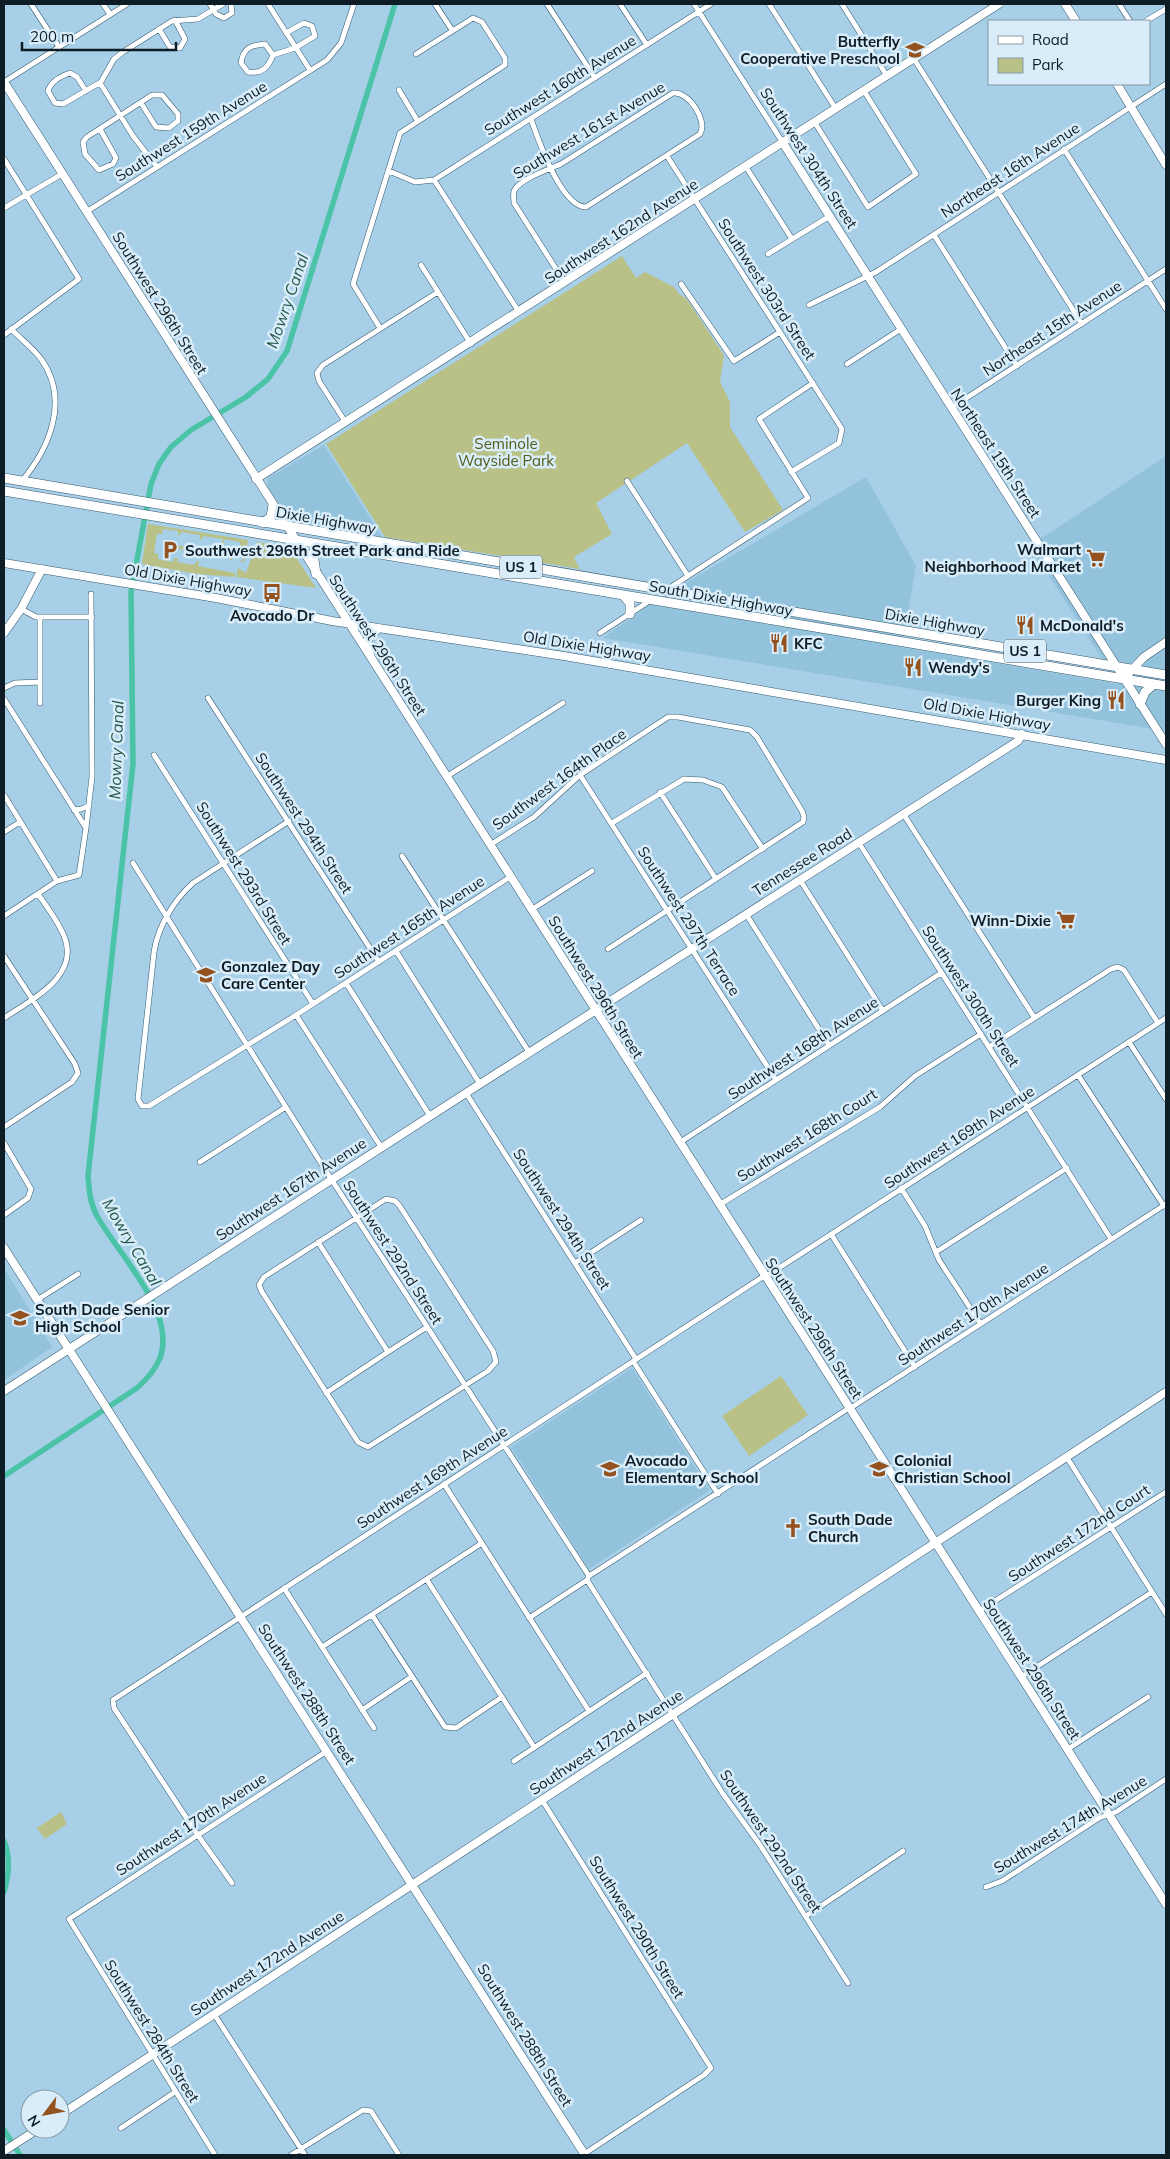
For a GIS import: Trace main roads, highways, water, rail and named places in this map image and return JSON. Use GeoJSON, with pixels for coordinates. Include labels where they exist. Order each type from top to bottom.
{"type":"FeatureCollection","features":[{"type":"Feature","properties":{"kind":"highway","name":"Dixie Highway"},"geometry":{"type":"LineString","coordinates":[[4,478],[139,503],[644,587]]}},
{"type":"Feature","properties":{"kind":"highway"},"geometry":{"type":"LineString","coordinates":[[4,485],[15,486],[21,482]]}},
{"type":"Feature","properties":{"kind":"highway"},"geometry":{"type":"LineString","coordinates":[[18,494],[30,490],[78,498],[94,495]]}},
{"type":"Feature","properties":{"kind":"highway","name":"Dixie Highway"},"geometry":{"type":"LineString","coordinates":[[4,491],[592,590]]}},
{"type":"Feature","properties":{"kind":"highway"},"geometry":{"type":"LineString","coordinates":[[263,523],[272,517],[273,505]]}},
{"type":"Feature","properties":{"kind":"highway"},"geometry":{"type":"LineString","coordinates":[[188,522],[202,520],[276,532],[288,527]]}},
{"type":"Feature","properties":{"kind":"highway"},"geometry":{"type":"LineString","coordinates":[[296,541],[311,537],[382,548],[399,546]]}},
{"type":"Feature","properties":{"kind":"highway"},"geometry":{"type":"LineString","coordinates":[[316,574],[312,553],[321,544]]}},
{"type":"Feature","properties":{"kind":"highway"},"geometry":{"type":"LineString","coordinates":[[397,558],[415,554],[465,563],[471,561],[472,558]]}},
{"type":"Feature","properties":{"kind":"highway"},"geometry":{"type":"LineString","coordinates":[[476,571],[482,566],[536,574],[554,572]]}},
{"type":"Feature","properties":{"kind":"highway","name":"South Dixie Highway"},"geometry":{"type":"LineString","coordinates":[[644,587],[699,597]]}},
{"type":"Feature","properties":{"kind":"highway","name":"South Dixie Highway"},"geometry":{"type":"LineString","coordinates":[[592,590],[818,628]]}},
{"type":"Feature","properties":{"kind":"highway"},"geometry":{"type":"LineString","coordinates":[[630,614],[630,603],[620,594],[626,590],[657,595],[666,591]]}},
{"type":"Feature","properties":{"kind":"highway","name":"Dixie Highway"},"geometry":{"type":"LineString","coordinates":[[699,597],[977,643],[1113,663],[1132,669],[1166,674]]}},
{"type":"Feature","properties":{"kind":"highway"},"geometry":{"type":"LineString","coordinates":[[652,600],[661,598],[690,600],[699,597]]}},
{"type":"Feature","properties":{"kind":"highway"},"geometry":{"type":"LineString","coordinates":[[818,628],[837,626],[886,634],[891,629]]}},
{"type":"Feature","properties":{"kind":"highway","name":"Dixie Highway"},"geometry":{"type":"LineString","coordinates":[[818,628],[1166,686]]}},
{"type":"Feature","properties":{"kind":"highway"},"geometry":{"type":"LineString","coordinates":[[906,643],[912,638],[962,645],[977,643]]}},
{"type":"Feature","properties":{"kind":"highway"},"geometry":{"type":"LineString","coordinates":[[1045,666],[1056,662],[1102,669],[1113,663]]}},
{"type":"Feature","properties":{"kind":"highway"},"geometry":{"type":"LineString","coordinates":[[1140,704],[1145,692],[1154,684]]}},
{"type":"Feature","properties":{"kind":"waterway","name":"Mowry Canal"},"geometry":{"type":"LineString","coordinates":[[4,1476],[137,1388],[156,1367],[160,1358],[163,1340],[160,1322],[153,1303],[143,1284],[97,1216],[91,1201],[88,1176],[133,764],[131,592],[151,484],[159,464],[171,447],[191,430],[246,397],[268,379],[287,351],[395,4]]}},
{"type":"Feature","properties":{"kind":"waterway","name":"Mowry Canal"},"geometry":{"type":"LineString","coordinates":[[4,1841],[8,1854],[7,1879],[4,1892]]}},
{"type":"Feature","properties":{"kind":"waterway","name":"Mowry Canal"},"geometry":{"type":"LineString","coordinates":[[4,2130],[20,2155]]}},
{"type":"Feature","properties":{"kind":"place","name":"Butterfly Cooperative Preschool"},"geometry":{"type":"Point","coordinates":[915,50]}},
{"type":"Feature","properties":{"kind":"place","name":"Southwest 296th Street Park and Ride"},"geometry":{"type":"Point","coordinates":[170,550]}},
{"type":"Feature","properties":{"kind":"place","name":"Walmart Neighborhood Market"},"geometry":{"type":"Point","coordinates":[1096,558]}},
{"type":"Feature","properties":{"kind":"place","name":"Avocado Dr"},"geometry":{"type":"Point","coordinates":[272,593]}},
{"type":"Feature","properties":{"kind":"place","name":"McDonald's"},"geometry":{"type":"Point","coordinates":[1025,625]}},
{"type":"Feature","properties":{"kind":"place","name":"KFC"},"geometry":{"type":"Point","coordinates":[779,643]}},
{"type":"Feature","properties":{"kind":"place","name":"Wendy's"},"geometry":{"type":"Point","coordinates":[913,667]}},
{"type":"Feature","properties":{"kind":"place","name":"Burger King"},"geometry":{"type":"Point","coordinates":[1116,700]}},
{"type":"Feature","properties":{"kind":"place","name":"Winn-Dixie"},"geometry":{"type":"Point","coordinates":[1066,920]}},
{"type":"Feature","properties":{"kind":"place","name":"Gonzalez Day Care Center"},"geometry":{"type":"Point","coordinates":[206,975]}},
{"type":"Feature","properties":{"kind":"place","name":"South Dade Senior High School"},"geometry":{"type":"Point","coordinates":[20,1318]}},
{"type":"Feature","properties":{"kind":"place","name":"Avocado Elementary School"},"geometry":{"type":"Point","coordinates":[610,1469]}},
{"type":"Feature","properties":{"kind":"place","name":"Colonial Christian School"},"geometry":{"type":"Point","coordinates":[879,1469]}},
{"type":"Feature","properties":{"kind":"place","name":"South Dade Church"},"geometry":{"type":"Point","coordinates":[793,1528]}},
{"type":"Feature","properties":{"kind":"park label","name":"Seminole Wayside Park"},"geometry":{"type":"Point","coordinates":[506,452]}}]}
